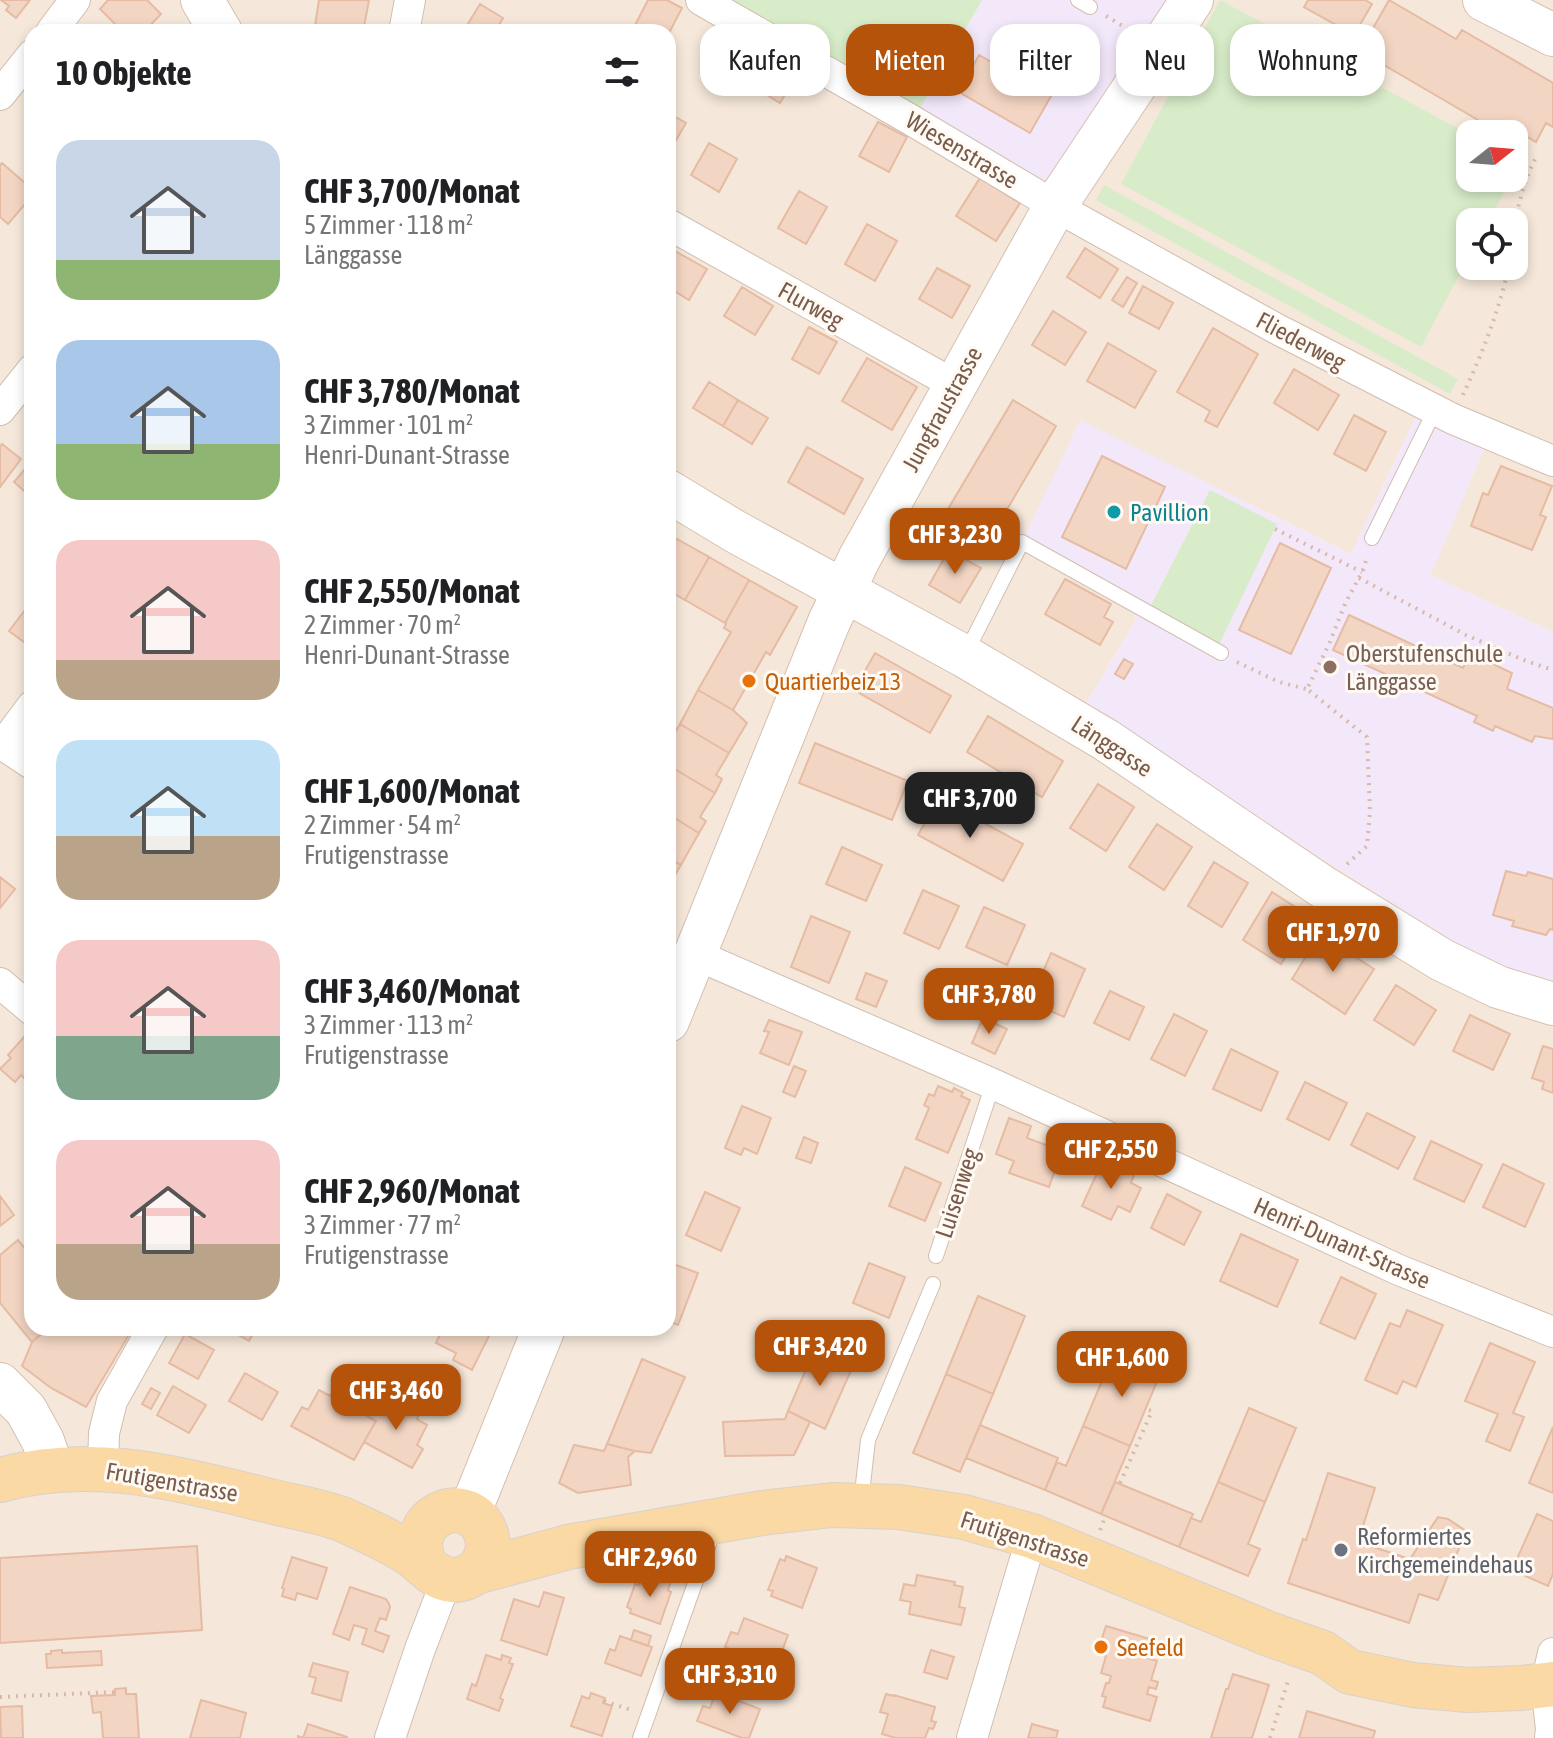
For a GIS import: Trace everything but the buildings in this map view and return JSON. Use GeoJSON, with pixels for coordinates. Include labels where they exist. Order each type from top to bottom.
{"type":"FeatureCollection","features":[{"type":"Feature","properties":{"kind":"main road","name":"Frutigenstrasse"},"geometry":{"type":"LineString","coordinates":[[22,1475],[103,1468],[199,1484],[343,1519],[462,1520],[568,1547]]}},
{"type":"Feature","properties":{"kind":"main road","name":"Frutigenstrasse"},"geometry":{"type":"LineString","coordinates":[[343,1519],[449,1571],[568,1547],[799,1508],[899,1507],[953,1515],[1032,1536],[1311,1649],[1415,1663],[1551,1668]]}},
{"type":"Feature","properties":{"kind":"main road"},"geometry":{"type":"LineString","coordinates":[[462,1520],[488,1547],[487,1556],[449,1571],[419,1547],[420,1539],[427,1524],[462,1520]]}},
{"type":"Feature","properties":{"kind":"street"},"geometry":{"type":"LineString","coordinates":[[57,24],[75,0]]}},
{"type":"Feature","properties":{"kind":"street"},"geometry":{"type":"LineString","coordinates":[[202,0],[216,24]]}},
{"type":"Feature","properties":{"kind":"street"},"geometry":{"type":"LineString","coordinates":[[406,24],[410,0]]}},
{"type":"Feature","properties":{"kind":"street","name":"Wiesenstrasse"},"geometry":{"type":"LineString","coordinates":[[701,0],[1055,206]]}},
{"type":"Feature","properties":{"kind":"street","name":"Jungfraustrasse"},"geometry":{"type":"LineString","coordinates":[[1176,24],[1192,0]]}},
{"type":"Feature","properties":{"kind":"street"},"geometry":{"type":"LineString","coordinates":[[1484,0],[1553,35]]}},
{"type":"Feature","properties":{"kind":"street"},"geometry":{"type":"LineString","coordinates":[[4,84],[24,63]]}},
{"type":"Feature","properties":{"kind":"street","name":"Jungfraustrasse"},"geometry":{"type":"LineString","coordinates":[[676,1000],[829,622],[859,559],[1055,206],[1128,96]]}},
{"type":"Feature","properties":{"kind":"street","name":"Fliederweg"},"geometry":{"type":"LineString","coordinates":[[1055,206],[1275,328],[1444,414],[1553,461]]}},
{"type":"Feature","properties":{"kind":"street","name":"Flurweg"},"geometry":{"type":"LineString","coordinates":[[676,228],[955,385]]}},
{"type":"Feature","properties":{"kind":"street"},"geometry":{"type":"LineString","coordinates":[[0,410],[24,380]]}},
{"type":"Feature","properties":{"kind":"street","name":"Länggasse"},"geometry":{"type":"LineString","coordinates":[[676,496],[736,532],[964,656],[1106,740],[1323,887],[1442,960],[1498,987],[1553,1004]]}},
{"type":"Feature","properties":{"kind":"street"},"geometry":{"type":"LineString","coordinates":[[24,716],[2,744],[24,759]]}},
{"type":"Feature","properties":{"kind":"street","name":"Henri-Dunant-Strasse"},"geometry":{"type":"LineString","coordinates":[[694,954],[993,1084],[1399,1270],[1553,1332]]}},
{"type":"Feature","properties":{"kind":"street"},"geometry":{"type":"LineString","coordinates":[[0,983],[24,1003]]}},
{"type":"Feature","properties":{"kind":"street"},"geometry":{"type":"LineString","coordinates":[[103,1468],[104,1433],[112,1401],[149,1336]]}},
{"type":"Feature","properties":{"kind":"street"},"geometry":{"type":"LineString","coordinates":[[462,1520],[541,1336]]}},
{"type":"Feature","properties":{"kind":"street"},"geometry":{"type":"LineString","coordinates":[[3,1388],[22,1475]]}},
{"type":"Feature","properties":{"kind":"street"},"geometry":{"type":"LineString","coordinates":[[972,1738],[1032,1536]]}},
{"type":"Feature","properties":{"kind":"street"},"geometry":{"type":"LineString","coordinates":[[390,1738],[449,1571]]}},
{"type":"Feature","properties":{"kind":"street"},"geometry":{"type":"LineString","coordinates":[[1550,1738],[1551,1668]]}},
{"type":"Feature","properties":{"kind":"lane"},"geometry":{"type":"LineString","coordinates":[[1372,538],[1444,414]]}},
{"type":"Feature","properties":{"kind":"lane"},"geometry":{"type":"LineString","coordinates":[[964,656],[1022,542],[1221,653]]}},
{"type":"Feature","properties":{"kind":"lane","name":"Luisenweg"},"geometry":{"type":"LineString","coordinates":[[936,1256],[993,1084]]}},
{"type":"Feature","properties":{"kind":"lane"},"geometry":{"type":"LineString","coordinates":[[861,1505],[868,1440],[933,1284]]}},
{"type":"Feature","properties":{"kind":"lane"},"geometry":{"type":"LineString","coordinates":[[640,1738],[717,1521]]}},
{"type":"Feature","properties":{"kind":"path"},"geometry":{"type":"LineString","coordinates":[[1084,3],[1120,24]]}},
{"type":"Feature","properties":{"kind":"path"},"geometry":{"type":"LineString","coordinates":[[1517,208],[1526,176],[1536,157]]}},
{"type":"Feature","properties":{"kind":"path"},"geometry":{"type":"LineString","coordinates":[[1444,414],[1476,366],[1506,280]]}},
{"type":"Feature","properties":{"kind":"path"},"geometry":{"type":"LineString","coordinates":[[1275,529],[1466,635],[1553,670]]}},
{"type":"Feature","properties":{"kind":"path"},"geometry":{"type":"LineString","coordinates":[[1307,689],[1360,575],[1372,538]]}},
{"type":"Feature","properties":{"kind":"path"},"geometry":{"type":"LineString","coordinates":[[1221,653],[1279,682],[1307,689],[1367,737],[1370,811],[1367,846],[1323,887]]}},
{"type":"Feature","properties":{"kind":"path"},"geometry":{"type":"LineString","coordinates":[[1120,1483],[1125,1465],[1152,1411],[1145,1409]]}},
{"type":"Feature","properties":{"kind":"path"},"geometry":{"type":"LineString","coordinates":[[1270,1738],[1311,1649]]}},
{"type":"Feature","properties":{"kind":"path"},"geometry":{"type":"LineString","coordinates":[[0,1697],[115,1692]]}},
{"type":"Feature","properties":{"kind":"path"},"geometry":{"type":"LineString","coordinates":[[604,1701],[648,1716]]}},
{"type":"Feature","properties":{"kind":"shaded area"},"geometry":{"type":"Polygon","coordinates":[[[0,0],[1553,0],[1553,632],[1430,575],[1487,441],[1418,412],[1351,554],[1081,421],[1129,603],[1136,619],[1087,703],[1246,811],[1498,964],[1553,982],[1553,1738],[0,1738],[0,0]]]}},
{"type":"Feature","properties":{"kind":"shaded area"},"geometry":{"type":"Polygon","coordinates":[[[700,0],[1192,0],[1176,24],[1116,24],[1116,96],[1128,96],[1055,206],[865,96],[974,96],[974,24],[846,24],[846,85],[830,75],[830,24],[741,24],[700,0]]]}},
{"type":"Feature","properties":{"kind":"shaded area","name":"Oberstufenschule Länggasse"},"geometry":{"type":"Polygon","coordinates":[[[1418,412],[1487,441],[1431,575],[1553,632],[1553,982],[1498,964],[1454,942],[1246,811],[1087,703],[1136,619],[1129,603],[1022,542],[1080,420],[1351,554],[1418,412]]]}},
{"type":"Feature","properties":{"kind":"green space"},"geometry":{"type":"Polygon","coordinates":[[[727,0],[982,0],[968,24],[846,24],[846,68],[830,59],[830,24],[769,24],[727,0]]]}},
{"type":"Feature","properties":{"kind":"green space"},"geometry":{"type":"Polygon","coordinates":[[[1220,0],[1264,24],[1230,24],[1230,96],[1385,96],[1385,89],[1456,127],[1456,192],[1504,192],[1496,208],[1456,208],[1457,280],[1421,347],[1121,184],[1168,96],[1214,96],[1214,24],[1207,24],[1220,0]]]}},
{"type":"Feature","properties":{"kind":"green space"},"geometry":{"type":"Polygon","coordinates":[[[895,96],[927,96],[919,110],[895,96]]]}},
{"type":"Feature","properties":{"kind":"green space"},"geometry":{"type":"Polygon","coordinates":[[[1104,185],[1458,379],[1450,394],[1096,200],[1104,185]]]}},
{"type":"Feature","properties":{"kind":"green space"},"geometry":{"type":"Polygon","coordinates":[[[1210,490],[1277,524],[1214,655],[1145,617],[1210,490]]]}},
{"type":"Feature","properties":{"kind":"place","name":"Pavillion"},"geometry":{"type":"Point","coordinates":[1114,512]}},
{"type":"Feature","properties":{"kind":"place","name":"Oberstufenschule Länggasse"},"geometry":{"type":"Point","coordinates":[1330,667]}},
{"type":"Feature","properties":{"kind":"place","name":"Quartierbeiz 13"},"geometry":{"type":"Point","coordinates":[749,681]}},
{"type":"Feature","properties":{"kind":"place","name":"Reformiertes Kirchgemeindehaus"},"geometry":{"type":"Point","coordinates":[1341,1550]}},
{"type":"Feature","properties":{"kind":"place","name":"Seefeld"},"geometry":{"type":"Point","coordinates":[1101,1647]}}]}
